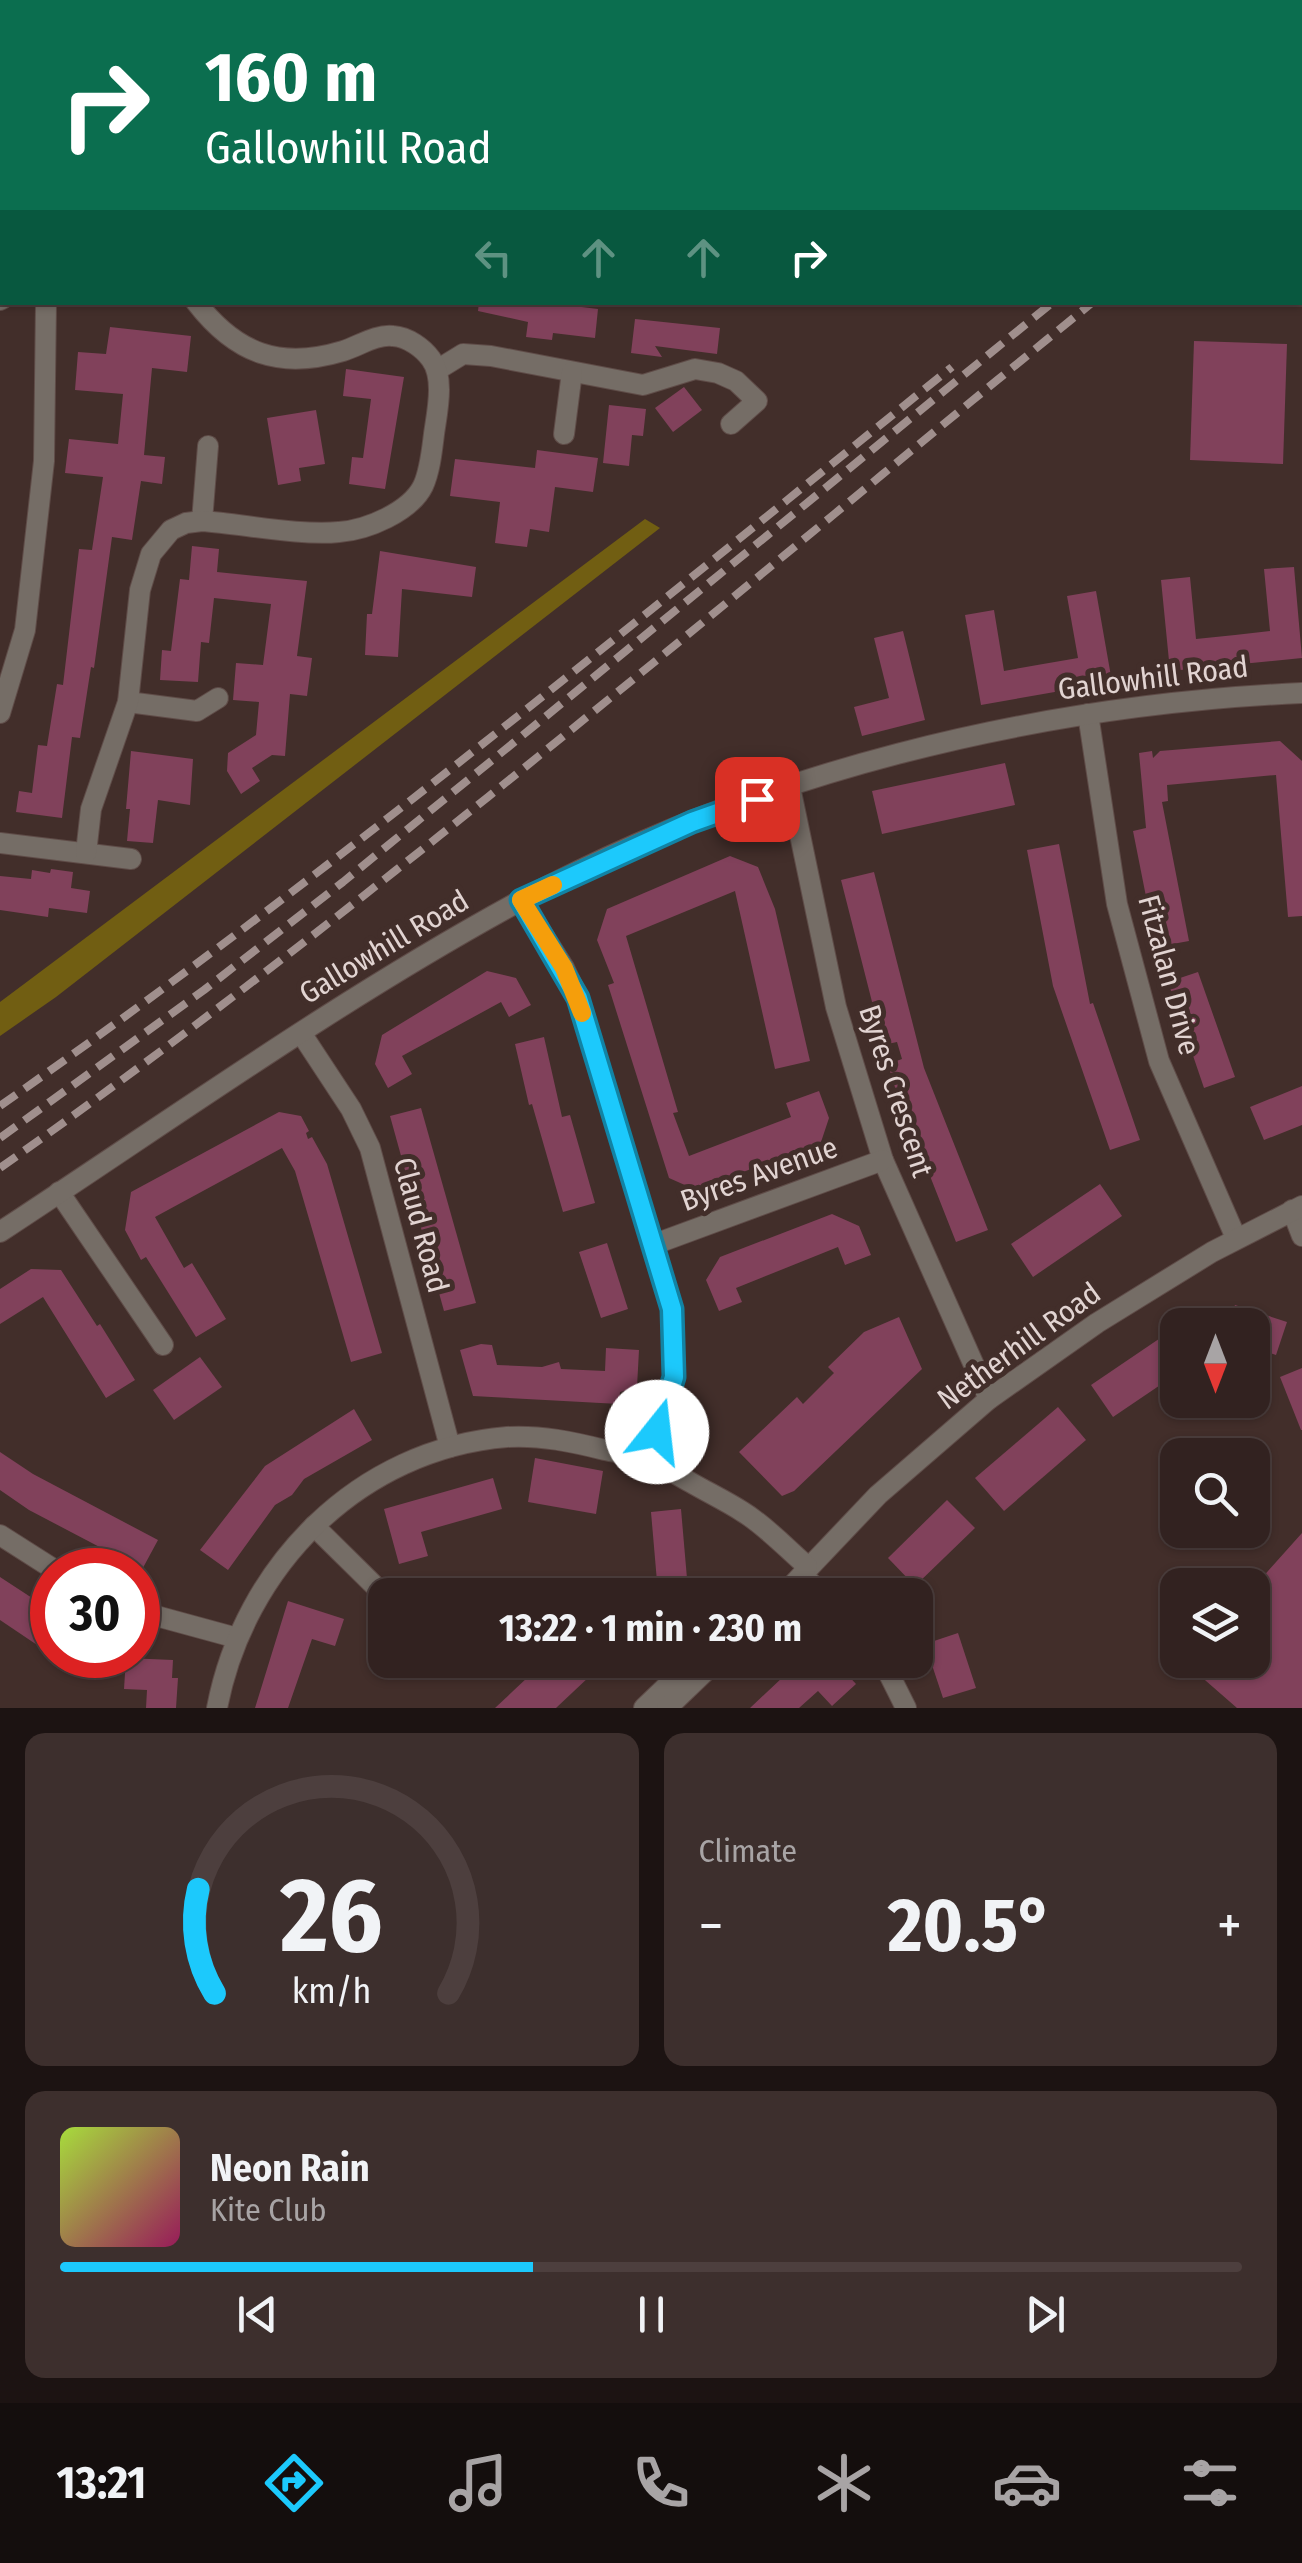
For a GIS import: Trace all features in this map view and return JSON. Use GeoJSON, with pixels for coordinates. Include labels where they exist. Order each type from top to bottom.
{"type":"FeatureCollection","features":[{"type":"Feature","properties":{"kind":"street"},"geometry":{"type":"LineString","coordinates":[[0,713],[24,630],[44,461],[46,305]]}},
{"type":"Feature","properties":{"kind":"street"},"geometry":{"type":"LineString","coordinates":[[86,854],[90,810],[128,702],[140,590],[151,554],[172,530],[202,520],[338,532],[364,527],[409,504],[423,485],[432,451],[438,408],[437,370],[430,357],[410,340],[393,336],[310,360],[272,359],[232,337],[198,305]]}},
{"type":"Feature","properties":{"kind":"street"},"geometry":{"type":"LineString","coordinates":[[437,370],[463,354],[643,385],[694,369],[718,373],[736,381],[757,401],[731,424]]}},
{"type":"Feature","properties":{"kind":"street"},"geometry":{"type":"LineString","coordinates":[[564,434],[572,372]]}},
{"type":"Feature","properties":{"kind":"street"},"geometry":{"type":"LineString","coordinates":[[202,520],[208,446]]}},
{"type":"Feature","properties":{"kind":"street","name":"Gallowhill Road"},"geometry":{"type":"LineString","coordinates":[[0,1232],[419,958],[521,900],[692,822],[790,787],[913,751],[1088,714],[1302,693]]}},
{"type":"Feature","properties":{"kind":"street"},"geometry":{"type":"LineString","coordinates":[[128,702],[198,711],[218,698]]}},
{"type":"Feature","properties":{"kind":"street","name":"Fitzalan Drive"},"geometry":{"type":"LineString","coordinates":[[1088,714],[1117,904],[1158,1060],[1236,1238]]}},
{"type":"Feature","properties":{"kind":"street","name":"Byres Crescent"},"geometry":{"type":"LineString","coordinates":[[790,787],[836,1007],[883,1160],[989,1399]]}},
{"type":"Feature","properties":{"kind":"street"},"geometry":{"type":"LineString","coordinates":[[0,842],[131,860]]}},
{"type":"Feature","properties":{"kind":"street"},"geometry":{"type":"LineString","coordinates":[[521,900],[578,998],[672,1309],[674,1377],[649,1460]]}},
{"type":"Feature","properties":{"kind":"street","name":"Claud Road"},"geometry":{"type":"LineString","coordinates":[[300,1033],[351,1109],[370,1148],[450,1447]]}},
{"type":"Feature","properties":{"kind":"street","name":"Byres Avenue"},"geometry":{"type":"LineString","coordinates":[[655,1244],[883,1160]]}},
{"type":"Feature","properties":{"kind":"street"},"geometry":{"type":"LineString","coordinates":[[59,1192],[163,1345]]}},
{"type":"Feature","properties":{"kind":"street"},"geometry":{"type":"LineString","coordinates":[[1297,1208],[1302,1236]]}},
{"type":"Feature","properties":{"kind":"street","name":"Netherhill Road"},"geometry":{"type":"LineString","coordinates":[[798,1578],[878,1495],[989,1399],[1097,1323],[1236,1238],[1297,1208]]}},
{"type":"Feature","properties":{"kind":"street"},"geometry":{"type":"LineString","coordinates":[[217,1708],[222,1679],[237,1638],[268,1577],[341,1500],[413,1461],[450,1447],[508,1437],[556,1438],[649,1460],[746,1513],[811,1578]]}},
{"type":"Feature","properties":{"kind":"street"},"geometry":{"type":"LineString","coordinates":[[314,1526],[368,1580]]}},
{"type":"Feature","properties":{"kind":"street"},"geometry":{"type":"LineString","coordinates":[[0,1536],[30,1555]]}},
{"type":"Feature","properties":{"kind":"street","name":"Netherhill Road"},"geometry":{"type":"LineString","coordinates":[[793,1578],[805,1570]]}},
{"type":"Feature","properties":{"kind":"street"},"geometry":{"type":"LineString","coordinates":[[160,1617],[237,1638]]}},
{"type":"Feature","properties":{"kind":"street"},"geometry":{"type":"LineString","coordinates":[[644,1708],[675,1678]]}},
{"type":"Feature","properties":{"kind":"street"},"geometry":{"type":"LineString","coordinates":[[666,1708],[697,1678]]}},
{"type":"Feature","properties":{"kind":"street"},"geometry":{"type":"LineString","coordinates":[[891,1678],[906,1708]]}},
{"type":"Feature","properties":{"kind":"shaded area"},"geometry":{"type":"Polygon","coordinates":[[[645,519],[660,528],[56,997],[0,1036],[0,1002],[645,519]]]}},
{"type":"Feature","properties":{"kind":"building"},"geometry":{"type":"Polygon","coordinates":[[[479,305],[598,309],[595,338],[553,333],[552,340],[526,337],[528,322],[478,311],[479,305]]]}},
{"type":"Feature","properties":{"kind":"building"},"geometry":{"type":"Polygon","coordinates":[[[635,319],[720,328],[717,354],[655,346],[662,357],[631,353],[635,319]]]}},
{"type":"Feature","properties":{"kind":"building"},"geometry":{"type":"Polygon","coordinates":[[[110,327],[191,336],[187,372],[152,368],[144,455],[165,457],[162,484],[141,481],[132,540],[112,537],[94,668],[91,667],[80,738],[72,737],[62,818],[16,812],[19,791],[32,793],[38,745],[47,746],[57,684],[63,685],[79,549],[92,550],[103,477],[65,473],[69,439],[118,444],[123,394],[75,390],[78,352],[106,354],[110,327]]]}},
{"type":"Feature","properties":{"kind":"building"},"geometry":{"type":"Polygon","coordinates":[[[1194,341],[1287,344],[1283,464],[1190,460],[1194,341]]]}},
{"type":"Feature","properties":{"kind":"building"},"geometry":{"type":"Polygon","coordinates":[[[346,369],[404,377],[385,489],[349,484],[352,457],[363,458],[371,399],[343,396],[346,369]]]}},
{"type":"Feature","properties":{"kind":"building"},"geometry":{"type":"Polygon","coordinates":[[[684,387],[702,410],[673,432],[655,408],[684,387]]]}},
{"type":"Feature","properties":{"kind":"building"},"geometry":{"type":"Polygon","coordinates":[[[609,405],[646,409],[643,436],[632,435],[629,466],[603,463],[609,405]]]}},
{"type":"Feature","properties":{"kind":"building"},"geometry":{"type":"Polygon","coordinates":[[[316,410],[325,464],[299,468],[301,481],[278,485],[267,418],[316,410]]]}},
{"type":"Feature","properties":{"kind":"building"},"geometry":{"type":"Polygon","coordinates":[[[537,450],[598,458],[593,492],[555,487],[549,532],[530,529],[527,547],[495,543],[500,502],[450,496],[455,459],[535,468],[537,450]]]}},
{"type":"Feature","properties":{"kind":"building"},"geometry":{"type":"Polygon","coordinates":[[[192,546],[219,549],[217,572],[307,581],[297,656],[312,658],[307,696],[290,694],[285,756],[272,755],[252,768],[260,781],[241,794],[227,771],[228,753],[256,735],[259,702],[233,700],[236,663],[263,665],[271,604],[214,598],[209,643],[201,642],[198,682],[160,680],[162,650],[171,651],[180,579],[189,580],[192,546]]]}},
{"type":"Feature","properties":{"kind":"building"},"geometry":{"type":"Polygon","coordinates":[[[380,551],[476,567],[472,597],[402,589],[398,657],[365,655],[367,614],[372,614],[380,551]]]}},
{"type":"Feature","properties":{"kind":"building"},"geometry":{"type":"Polygon","coordinates":[[[1294,567],[1302,658],[1170,671],[1161,580],[1190,577],[1196,639],[1270,631],[1264,569],[1294,567]]]}},
{"type":"Feature","properties":{"kind":"building"},"geometry":{"type":"Polygon","coordinates":[[[1096,591],[1112,682],[981,705],[965,615],[994,610],[1004,671],[1078,658],[1067,596],[1096,591]]]}},
{"type":"Feature","properties":{"kind":"building"},"geometry":{"type":"Polygon","coordinates":[[[903,631],[925,720],[862,736],[854,707],[889,698],[874,638],[903,631]]]}},
{"type":"Feature","properties":{"kind":"building"},"geometry":{"type":"Polygon","coordinates":[[[1280,741],[1302,761],[1302,916],[1288,917],[1276,775],[1167,785],[1168,801],[1162,802],[1189,941],[1156,947],[1133,831],[1146,828],[1139,753],[1152,751],[1153,758],[1160,751],[1280,741]]]}},
{"type":"Feature","properties":{"kind":"building"},"geometry":{"type":"Polygon","coordinates":[[[131,751],[193,759],[190,805],[158,800],[153,843],[127,841],[131,751]]]}},
{"type":"Feature","properties":{"kind":"building"},"geometry":{"type":"Polygon","coordinates":[[[1005,763],[1015,805],[882,834],[872,791],[1005,763]]]}},
{"type":"Feature","properties":{"kind":"building"},"geometry":{"type":"Polygon","coordinates":[[[1059,844],[1090,1004],[1093,1003],[1140,1140],[1110,1150],[1053,986],[1027,850],[1059,844]]]}},
{"type":"Feature","properties":{"kind":"building"},"geometry":{"type":"Polygon","coordinates":[[[730,856],[758,867],[775,909],[810,1061],[775,1069],[735,891],[626,936],[678,1112],[673,1113],[689,1156],[791,1117],[786,1103],[819,1091],[829,1118],[821,1142],[696,1190],[669,1178],[608,985],[614,983],[597,940],[607,909],[730,856]]]}},
{"type":"Feature","properties":{"kind":"building"},"geometry":{"type":"Polygon","coordinates":[[[51,869],[73,872],[71,888],[90,891],[87,913],[49,908],[48,917],[0,910],[0,876],[31,879],[32,870],[50,873],[51,869]]]}},
{"type":"Feature","properties":{"kind":"building"},"geometry":{"type":"Polygon","coordinates":[[[874,872],[924,1068],[988,1230],[956,1242],[893,1082],[888,1064],[902,1059],[897,1042],[883,1045],[841,880],[874,872]]]}},
{"type":"Feature","properties":{"kind":"building"},"geometry":{"type":"Polygon","coordinates":[[[487,971],[516,978],[531,1005],[509,1017],[501,1002],[402,1056],[412,1074],[388,1088],[375,1064],[382,1035],[487,971]]]}},
{"type":"Feature","properties":{"kind":"building"},"geometry":{"type":"Polygon","coordinates":[[[1198,972],[1235,1077],[1204,1088],[1168,982],[1198,972]]]}},
{"type":"Feature","properties":{"kind":"building"},"geometry":{"type":"Polygon","coordinates":[[[544,1037],[562,1117],[570,1115],[595,1203],[563,1212],[532,1104],[529,1105],[515,1044],[544,1037]]]}},
{"type":"Feature","properties":{"kind":"building"},"geometry":{"type":"Polygon","coordinates":[[[1302,1086],[1302,1125],[1264,1140],[1250,1107],[1302,1086]]]}},
{"type":"Feature","properties":{"kind":"building"},"geometry":{"type":"Polygon","coordinates":[[[421,1108],[476,1303],[444,1311],[390,1116],[421,1108]]]}},
{"type":"Feature","properties":{"kind":"building"},"geometry":{"type":"Polygon","coordinates":[[[279,1112],[301,1116],[309,1131],[308,1139],[312,1137],[327,1164],[382,1353],[351,1362],[295,1171],[282,1148],[155,1217],[184,1268],[192,1263],[226,1319],[196,1337],[146,1257],[141,1260],[125,1230],[131,1192],[279,1112]]]}},
{"type":"Feature","properties":{"kind":"building"},"geometry":{"type":"Polygon","coordinates":[[[1100,1184],[1122,1216],[1033,1277],[1011,1244],[1100,1184]]]}},
{"type":"Feature","properties":{"kind":"building"},"geometry":{"type":"Polygon","coordinates":[[[832,1214],[859,1226],[871,1255],[845,1265],[838,1247],[736,1288],[742,1302],[719,1311],[706,1280],[720,1257],[832,1214]]]}},
{"type":"Feature","properties":{"kind":"building"},"geometry":{"type":"Polygon","coordinates":[[[607,1243],[628,1309],[601,1318],[579,1252],[607,1243]]]}},
{"type":"Feature","properties":{"kind":"building"},"geometry":{"type":"Polygon","coordinates":[[[31,1269],[61,1270],[135,1380],[106,1398],[43,1297],[0,1324],[0,1289],[31,1269]]]}},
{"type":"Feature","properties":{"kind":"building"},"geometry":{"type":"Polygon","coordinates":[[[1270,1316],[1287,1322],[1276,1355],[1270,1353],[1270,1316]]]}},
{"type":"Feature","properties":{"kind":"building"},"geometry":{"type":"Polygon","coordinates":[[[899,1317],[922,1369],[794,1491],[782,1496],[739,1452],[797,1397],[803,1404],[834,1373],[828,1367],[864,1332],[899,1317]]]}},
{"type":"Feature","properties":{"kind":"building"},"geometry":{"type":"Polygon","coordinates":[[[1160,1338],[1160,1385],[1113,1417],[1091,1385],[1160,1338]]]}},
{"type":"Feature","properties":{"kind":"building"},"geometry":{"type":"Polygon","coordinates":[[[492,1345],[497,1365],[542,1367],[559,1362],[561,1369],[605,1371],[606,1348],[639,1350],[637,1387],[620,1392],[619,1404],[473,1396],[460,1350],[492,1345]]]}},
{"type":"Feature","properties":{"kind":"building"},"geometry":{"type":"Polygon","coordinates":[[[200,1357],[222,1387],[174,1420],[153,1390],[200,1357]]]}},
{"type":"Feature","properties":{"kind":"building"},"geometry":{"type":"Polygon","coordinates":[[[1302,1368],[1302,1430],[1301,1430],[1280,1377],[1302,1368]]]}},
{"type":"Feature","properties":{"kind":"building"},"geometry":{"type":"Polygon","coordinates":[[[1058,1407],[1086,1440],[1004,1511],[975,1478],[1058,1407]]]}},
{"type":"Feature","properties":{"kind":"building"},"geometry":{"type":"Polygon","coordinates":[[[354,1409],[372,1440],[304,1479],[292,1495],[275,1505],[228,1570],[200,1550],[265,1466],[354,1409]]]}},
{"type":"Feature","properties":{"kind":"building"},"geometry":{"type":"Polygon","coordinates":[[[0,1452],[33,1474],[158,1540],[154,1548],[101,1548],[0,1490],[0,1452]]]}},
{"type":"Feature","properties":{"kind":"building"},"geometry":{"type":"Polygon","coordinates":[[[535,1458],[603,1471],[596,1514],[528,1502],[535,1458]]]}},
{"type":"Feature","properties":{"kind":"building"},"geometry":{"type":"Polygon","coordinates":[[[493,1478],[502,1509],[421,1532],[428,1556],[399,1564],[384,1509],[493,1478]]]}},
{"type":"Feature","properties":{"kind":"building"},"geometry":{"type":"Polygon","coordinates":[[[947,1500],[975,1528],[923,1578],[907,1578],[888,1558],[947,1500]]]}},
{"type":"Feature","properties":{"kind":"building"},"geometry":{"type":"Polygon","coordinates":[[[681,1509],[687,1578],[657,1578],[651,1512],[681,1509]]]}},
{"type":"Feature","properties":{"kind":"building"},"geometry":{"type":"Polygon","coordinates":[[[1302,1533],[1302,1708],[1237,1708],[1203,1678],[1270,1678],[1270,1569],[1302,1533]]]}},
{"type":"Feature","properties":{"kind":"building"},"geometry":{"type":"Polygon","coordinates":[[[0,1577],[30,1597],[30,1640],[0,1620],[0,1577]]]}},
{"type":"Feature","properties":{"kind":"building"},"geometry":{"type":"Polygon","coordinates":[[[288,1601],[344,1619],[335,1646],[312,1639],[288,1708],[255,1708],[288,1601]]]}},
{"type":"Feature","properties":{"kind":"building"},"geometry":{"type":"Polygon","coordinates":[[[958,1633],[976,1688],[943,1698],[933,1668],[933,1641],[958,1633]]]}},
{"type":"Feature","properties":{"kind":"building"},"geometry":{"type":"Polygon","coordinates":[[[160,1659],[173,1660],[172,1678],[178,1678],[176,1708],[146,1708],[147,1690],[124,1689],[125,1678],[160,1678],[160,1659]]]}},
{"type":"Feature","properties":{"kind":"building"},"geometry":{"type":"Polygon","coordinates":[[[527,1678],[588,1678],[556,1708],[495,1708],[527,1678]]]}},
{"type":"Feature","properties":{"kind":"building"},"geometry":{"type":"Polygon","coordinates":[[[782,1678],[850,1678],[856,1684],[832,1706],[818,1691],[799,1708],[750,1708],[782,1678]]]}},
{"type":"Feature","properties":{"kind":"railway"},"geometry":{"type":"LineString","coordinates":[[0,1138],[204,990],[343,882],[1049,305]]}},
{"type":"Feature","properties":{"kind":"railway"},"geometry":{"type":"LineString","coordinates":[[0,1168],[141,1066],[418,853],[1089,305]]}},
{"type":"Feature","properties":{"kind":"railway"},"geometry":{"type":"LineString","coordinates":[[0,1106],[244,929],[363,837],[952,367]]}},
{"type":"Feature","properties":{"kind":"slow traffic"},"geometry":{"type":"LineString","coordinates":[[553,885],[521,900],[564,968],[582,1013]]}},
{"type":"Feature","properties":{"kind":"route"},"geometry":{"type":"LineString","coordinates":[[657,1432],[674,1377],[672,1309],[578,998],[521,900],[692,822],[757,799]]}}]}
